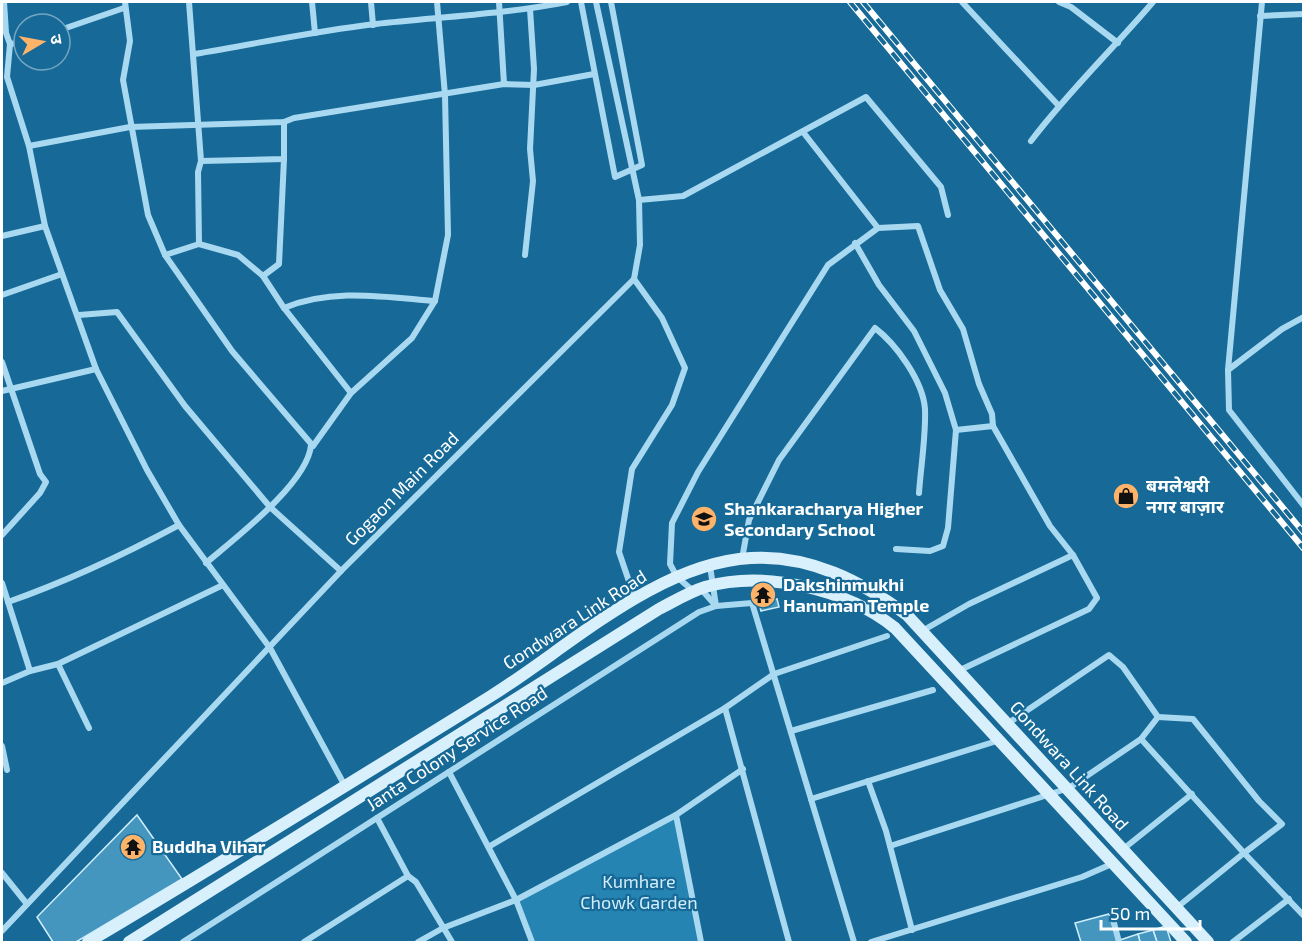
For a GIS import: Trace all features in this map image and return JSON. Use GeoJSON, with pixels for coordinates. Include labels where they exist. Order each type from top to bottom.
{"type":"FeatureCollection","features":[{"type":"Feature","properties":{"kind":"street"},"geometry":{"type":"LineString","coordinates":[[4,2],[6,33],[10,44],[4,77],[29,146],[45,226],[79,315],[96,369],[147,470],[179,525],[270,648],[345,786]]}},
{"type":"Feature","properties":{"kind":"street"},"geometry":{"type":"LineString","coordinates":[[189,2],[194,54],[196,123],[201,161],[198,172],[199,244]]}},
{"type":"Feature","properties":{"kind":"street"},"geometry":{"type":"LineString","coordinates":[[312,2],[315,33]]}},
{"type":"Feature","properties":{"kind":"street"},"geometry":{"type":"LineString","coordinates":[[371,2],[373,25]]}},
{"type":"Feature","properties":{"kind":"street"},"geometry":{"type":"LineString","coordinates":[[206,563],[270,507],[300,473],[310,454],[311,445],[313,446],[351,393],[412,338],[435,301],[448,235],[445,95],[437,2]]}},
{"type":"Feature","properties":{"kind":"street"},"geometry":{"type":"LineString","coordinates":[[499,2],[504,84]]}},
{"type":"Feature","properties":{"kind":"street"},"geometry":{"type":"LineString","coordinates":[[194,54],[315,33],[500,10],[530,9],[567,2]]}},
{"type":"Feature","properties":{"kind":"street"},"geometry":{"type":"LineString","coordinates":[[581,2],[615,177],[642,165],[611,2]]}},
{"type":"Feature","properties":{"kind":"street"},"geometry":{"type":"LineString","coordinates":[[596,2],[639,200],[640,245],[634,279],[662,318],[685,368],[672,405],[632,469],[619,552],[635,599]]}},
{"type":"Feature","properties":{"kind":"street"},"geometry":{"type":"LineString","coordinates":[[962,2],[1058,105]]}},
{"type":"Feature","properties":{"kind":"street"},"geometry":{"type":"LineString","coordinates":[[1059,2],[1071,7],[1118,43]]}},
{"type":"Feature","properties":{"kind":"street"},"geometry":{"type":"LineString","coordinates":[[1031,141],[1058,105],[1154,2]]}},
{"type":"Feature","properties":{"kind":"street"},"geometry":{"type":"LineString","coordinates":[[1262,2],[1228,370],[1229,410],[1304,506]]}},
{"type":"Feature","properties":{"kind":"street"},"geometry":{"type":"LineString","coordinates":[[72,25],[124,5],[130,40],[123,80],[130,127],[148,215],[165,255],[232,351],[313,446]]}},
{"type":"Feature","properties":{"kind":"street"},"geometry":{"type":"LineString","coordinates":[[525,255],[533,181],[530,149],[534,85],[530,9]]}},
{"type":"Feature","properties":{"kind":"street"},"geometry":{"type":"LineString","coordinates":[[1260,16],[1304,14]]}},
{"type":"Feature","properties":{"kind":"street"},"geometry":{"type":"LineString","coordinates":[[29,146],[130,127],[196,123],[284,122],[294,118],[504,84],[534,85],[594,74]]}},
{"type":"Feature","properties":{"kind":"street"},"geometry":{"type":"LineString","coordinates":[[639,200],[683,196],[866,97],[941,187],[948,215]]}},
{"type":"Feature","properties":{"kind":"street"},"geometry":{"type":"LineString","coordinates":[[264,276],[279,264],[284,122]]}},
{"type":"Feature","properties":{"kind":"street"},"geometry":{"type":"LineString","coordinates":[[803,132],[878,228]]}},
{"type":"Feature","properties":{"kind":"street"},"geometry":{"type":"LineString","coordinates":[[201,161],[284,159]]}},
{"type":"Feature","properties":{"kind":"street"},"geometry":{"type":"LineString","coordinates":[[2,236],[45,226]]}},
{"type":"Feature","properties":{"kind":"street"},"geometry":{"type":"LineString","coordinates":[[958,672],[1089,609],[1097,598],[1073,555],[1050,525],[993,426],[992,414],[979,384],[963,329],[940,290],[918,226],[878,228],[828,264],[698,472],[672,523],[670,564],[677,577],[692,589],[758,582],[801,587],[876,612],[895,628],[1001,740],[1186,942]]}},
{"type":"Feature","properties":{"kind":"street"},"geometry":{"type":"LineString","coordinates":[[855,243],[879,285],[914,331],[945,393],[956,430],[948,528],[943,546],[930,551],[896,549]]}},
{"type":"Feature","properties":{"kind":"street"},"geometry":{"type":"LineString","coordinates":[[165,255],[199,244],[238,255],[264,276],[284,308],[351,393]]}},
{"type":"Feature","properties":{"kind":"street"},"geometry":{"type":"LineString","coordinates":[[2,295],[62,274]]}},
{"type":"Feature","properties":{"kind":"street","name":"Gogaon Main Road"},"geometry":{"type":"LineString","coordinates":[[2,931],[341,571],[634,279]]}},
{"type":"Feature","properties":{"kind":"street"},"geometry":{"type":"LineString","coordinates":[[284,308],[298,302],[341,294],[435,301]]}},
{"type":"Feature","properties":{"kind":"street"},"geometry":{"type":"LineString","coordinates":[[79,315],[117,312],[185,406],[270,507],[341,571]]}},
{"type":"Feature","properties":{"kind":"street"},"geometry":{"type":"LineString","coordinates":[[1228,370],[1281,329],[1304,317]]}},
{"type":"Feature","properties":{"kind":"street"},"geometry":{"type":"LineString","coordinates":[[742,559],[749,520],[779,460],[874,328],[887,337],[909,365],[925,407],[919,493]]}},
{"type":"Feature","properties":{"kind":"street"},"geometry":{"type":"LineString","coordinates":[[2,362],[40,474],[46,482],[40,493],[2,535]]}},
{"type":"Feature","properties":{"kind":"street"},"geometry":{"type":"LineString","coordinates":[[2,391],[96,369]]}},
{"type":"Feature","properties":{"kind":"street"},"geometry":{"type":"LineString","coordinates":[[956,430],[993,426]]}},
{"type":"Feature","properties":{"kind":"street"},"geometry":{"type":"LineString","coordinates":[[8,602],[60,584],[121,556],[179,525]]}},
{"type":"Feature","properties":{"kind":"street"},"geometry":{"type":"LineString","coordinates":[[921,631],[969,604],[1073,555]]}},
{"type":"Feature","properties":{"kind":"street","name":"Gondwara Link Road"},"geometry":{"type":"LineString","coordinates":[[88,942],[508,685],[635,599],[677,577],[742,559],[789,560],[824,569],[871,588],[907,615],[1175,909],[1208,942]]}},
{"type":"Feature","properties":{"kind":"street"},"geometry":{"type":"LineString","coordinates":[[710,566],[707,587],[716,606]]}},
{"type":"Feature","properties":{"kind":"street"},"geometry":{"type":"LineString","coordinates":[[2,583],[30,671]]}},
{"type":"Feature","properties":{"kind":"street"},"geometry":{"type":"LineString","coordinates":[[2,683],[30,671],[58,664],[223,585]]}},
{"type":"Feature","properties":{"kind":"street"},"geometry":{"type":"LineString","coordinates":[[707,587],[716,606]]}},
{"type":"Feature","properties":{"kind":"street","name":"Gondwara Link Road"},"geometry":{"type":"LineString","coordinates":[[129,942],[658,609],[707,587]]}},
{"type":"Feature","properties":{"kind":"street","name":"Janta Colony Service Road"},"geometry":{"type":"LineString","coordinates":[[183,942],[699,612],[716,606],[752,603],[774,674]]}},
{"type":"Feature","properties":{"kind":"street"},"geometry":{"type":"LineString","coordinates":[[490,846],[725,708],[774,674],[887,636]]}},
{"type":"Feature","properties":{"kind":"street"},"geometry":{"type":"LineString","coordinates":[[1006,725],[1109,655],[1123,667],[1158,717]]}},
{"type":"Feature","properties":{"kind":"street"},"geometry":{"type":"LineString","coordinates":[[58,664],[90,728]]}},
{"type":"Feature","properties":{"kind":"street"},"geometry":{"type":"LineString","coordinates":[[774,674],[854,942]]}},
{"type":"Feature","properties":{"kind":"street"},"geometry":{"type":"LineString","coordinates":[[791,731],[933,690]]}},
{"type":"Feature","properties":{"kind":"street"},"geometry":{"type":"LineString","coordinates":[[725,708],[789,942]]}},
{"type":"Feature","properties":{"kind":"street"},"geometry":{"type":"LineString","coordinates":[[890,846],[1065,789],[1141,739],[1158,717]]}},
{"type":"Feature","properties":{"kind":"street"},"geometry":{"type":"LineString","coordinates":[[1158,717],[1193,719],[1258,801],[1282,824],[1175,909]]}},
{"type":"Feature","properties":{"kind":"street"},"geometry":{"type":"LineString","coordinates":[[1141,739],[1304,916]]}},
{"type":"Feature","properties":{"kind":"street"},"geometry":{"type":"LineString","coordinates":[[811,799],[1001,740]]}},
{"type":"Feature","properties":{"kind":"street"},"geometry":{"type":"LineString","coordinates":[[2,746],[7,770]]}},
{"type":"Feature","properties":{"kind":"street"},"geometry":{"type":"LineString","coordinates":[[418,942],[443,928],[516,900],[676,815],[743,769]]}},
{"type":"Feature","properties":{"kind":"street"},"geometry":{"type":"LineString","coordinates":[[449,772],[490,846],[516,900],[532,942]]}},
{"type":"Feature","properties":{"kind":"street"},"geometry":{"type":"LineString","coordinates":[[868,781],[890,846],[912,930]]}},
{"type":"Feature","properties":{"kind":"street"},"geometry":{"type":"LineString","coordinates":[[1122,850],[1191,794]]}},
{"type":"Feature","properties":{"kind":"street"},"geometry":{"type":"LineString","coordinates":[[676,815],[701,942]]}},
{"type":"Feature","properties":{"kind":"street"},"geometry":{"type":"LineString","coordinates":[[377,818],[408,876],[416,882],[452,942]]}},
{"type":"Feature","properties":{"kind":"street"},"geometry":{"type":"LineString","coordinates":[[871,942],[1082,877],[1115,863]]}},
{"type":"Feature","properties":{"kind":"street"},"geometry":{"type":"LineString","coordinates":[[2,873],[27,904]]}},
{"type":"Feature","properties":{"kind":"street"},"geometry":{"type":"LineString","coordinates":[[304,942],[408,876]]}},
{"type":"Feature","properties":{"kind":"street"},"geometry":{"type":"LineString","coordinates":[[1233,942],[1289,899]]}},
{"type":"Feature","properties":{"kind":"street"},"geometry":{"type":"LineString","coordinates":[[1114,923],[1119,942]]}},
{"type":"Feature","properties":{"kind":"green space","name":"Kumhare Chowk Garden"},"geometry":{"type":"Polygon","coordinates":[[[676,815],[701,942],[532,942],[516,900],[676,815]]]}},
{"type":"Feature","properties":{"kind":"building","name":"Dakshinmukhi Hanuman Temple"},"geometry":{"type":"Polygon","coordinates":[[[770,589],[772,599],[756,603],[753,592],[770,589]]]}},
{"type":"Feature","properties":{"kind":"building"},"geometry":{"type":"Polygon","coordinates":[[[777,599],[779,607],[761,611],[759,603],[777,599]]]}},
{"type":"Feature","properties":{"kind":"building","name":"Buddha Vihar"},"geometry":{"type":"Polygon","coordinates":[[[137,815],[182,879],[76,942],[53,942],[37,917],[137,815]]]}},
{"type":"Feature","properties":{"kind":"building"},"geometry":{"type":"Polygon","coordinates":[[[1109,914],[1118,942],[1081,942],[1075,923],[1109,914]]]}},
{"type":"Feature","properties":{"kind":"building"},"geometry":{"type":"Polygon","coordinates":[[[1166,926],[1171,942],[1157,942],[1153,930],[1166,926]]]}},
{"type":"Feature","properties":{"kind":"building"},"geometry":{"type":"Polygon","coordinates":[[[1153,930],[1157,942],[1140,942],[1138,934],[1153,930]]]}},
{"type":"Feature","properties":{"kind":"building"},"geometry":{"type":"Polygon","coordinates":[[[1138,934],[1140,942],[1121,942],[1120,940],[1138,934]]]}},
{"type":"Feature","properties":{"kind":"railway"},"geometry":{"type":"LineString","coordinates":[[850,2],[1304,549]]}},
{"type":"Feature","properties":{"kind":"railway"},"geometry":{"type":"LineString","coordinates":[[863,2],[1304,533]]}},
{"type":"Feature","properties":{"kind":"place","name":"बमलेश्वरी नगर बाज़ार"},"geometry":{"type":"Point","coordinates":[1126,496]}},
{"type":"Feature","properties":{"kind":"place","name":"Shankaracharya Higher Secondary School"},"geometry":{"type":"Point","coordinates":[704,519]}},
{"type":"Feature","properties":{"kind":"place","name":"Dakshinmukhi Hanuman Temple"},"geometry":{"type":"Point","coordinates":[763,595]}},
{"type":"Feature","properties":{"kind":"place","name":"Buddha Vihar"},"geometry":{"type":"Point","coordinates":[133,847]}}]}
